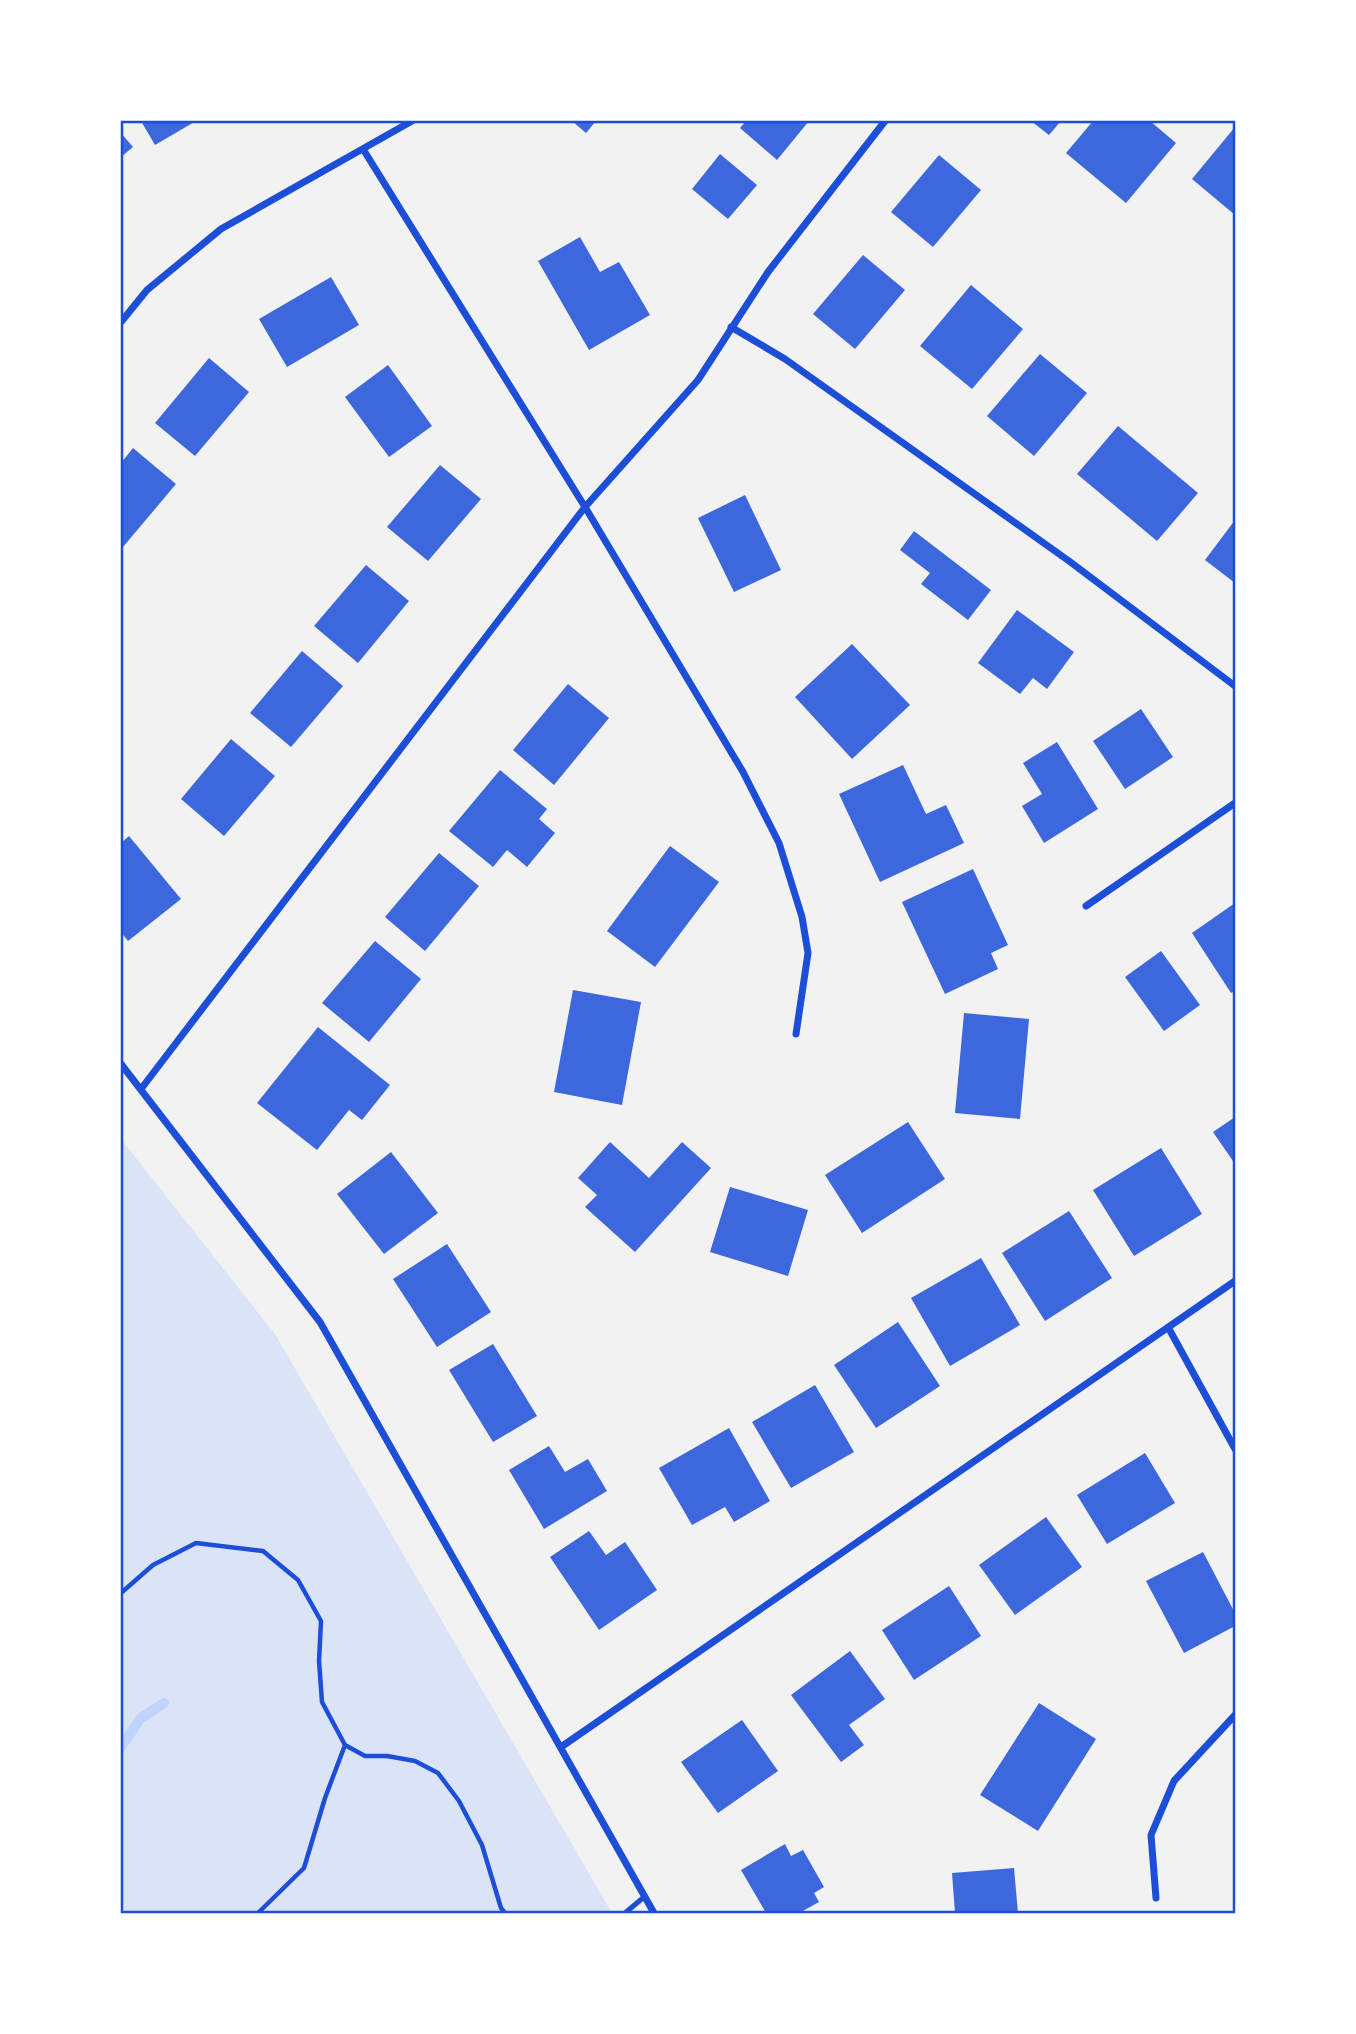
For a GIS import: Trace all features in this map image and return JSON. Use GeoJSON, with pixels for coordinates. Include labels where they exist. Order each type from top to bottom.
{"type":"FeatureCollection","features":[{"type":"Feature","properties":{"kind":"street"},"geometry":{"type":"LineString","coordinates":[[121,322],[147,290],[221,229],[412,121]]}},
{"type":"Feature","properties":{"kind":"street"},"geometry":{"type":"LineString","coordinates":[[141,1089],[585,508],[698,380],[768,272],[885,121]]}},
{"type":"Feature","properties":{"kind":"street"},"geometry":{"type":"LineString","coordinates":[[363,149],[585,508],[743,772],[779,843],[802,917],[808,953],[796,1034]]}},
{"type":"Feature","properties":{"kind":"street"},"geometry":{"type":"LineString","coordinates":[[731,327],[785,359],[1097,580],[1235,686]]}},
{"type":"Feature","properties":{"kind":"street"},"geometry":{"type":"LineString","coordinates":[[1086,906],[1235,803]]}},
{"type":"Feature","properties":{"kind":"street"},"geometry":{"type":"LineString","coordinates":[[121,1064],[320,1322],[654,1913]]}},
{"type":"Feature","properties":{"kind":"street"},"geometry":{"type":"LineString","coordinates":[[561,1747],[1235,1281]]}},
{"type":"Feature","properties":{"kind":"street"},"geometry":{"type":"LineString","coordinates":[[1168,1327],[1235,1449]]}},
{"type":"Feature","properties":{"kind":"street"},"geometry":{"type":"LineString","coordinates":[[1156,1898],[1151,1835],[1174,1781],[1235,1715]]}},
{"type":"Feature","properties":{"kind":"lane"},"geometry":{"type":"LineString","coordinates":[[625,1913],[644,1897]]}},
{"type":"Feature","properties":{"kind":"path"},"geometry":{"type":"LineString","coordinates":[[121,1593],[153,1565],[195,1543],[263,1551],[298,1580],[321,1621],[319,1661],[322,1702],[345,1745],[365,1756],[387,1756],[415,1761],[438,1773],[459,1801],[482,1845],[501,1908],[505,1913]]}},
{"type":"Feature","properties":{"kind":"path"},"geometry":{"type":"LineString","coordinates":[[258,1913],[304,1868],[325,1798],[345,1745]]}},
{"type":"Feature","properties":{"kind":"shaded area"},"geometry":{"type":"Polygon","coordinates":[[[121,1139],[275,1334],[612,1913],[121,1913],[121,1139]]]}},
{"type":"Feature","properties":{"kind":"building"},"geometry":{"type":"Polygon","coordinates":[[[141,121],[196,121],[155,145],[141,121]]]}},
{"type":"Feature","properties":{"kind":"building"},"geometry":{"type":"Polygon","coordinates":[[[572,121],[596,121],[586,133],[572,121]]]}},
{"type":"Feature","properties":{"kind":"building"},"geometry":{"type":"Polygon","coordinates":[[[746,121],[809,121],[777,160],[740,128],[746,121]]]}},
{"type":"Feature","properties":{"kind":"building"},"geometry":{"type":"Polygon","coordinates":[[[1031,121],[1061,121],[1049,135],[1031,121]]]}},
{"type":"Feature","properties":{"kind":"building"},"geometry":{"type":"Polygon","coordinates":[[[1093,121],[1150,121],[1176,143],[1126,203],[1066,153],[1093,121]]]}},
{"type":"Feature","properties":{"kind":"building"},"geometry":{"type":"Polygon","coordinates":[[[1235,127],[1235,215],[1192,179],[1235,127]]]}},
{"type":"Feature","properties":{"kind":"building"},"geometry":{"type":"Polygon","coordinates":[[[121,133],[133,147],[121,157],[121,133]]]}},
{"type":"Feature","properties":{"kind":"building"},"geometry":{"type":"Polygon","coordinates":[[[720,154],[757,185],[728,219],[692,189],[720,154]]]}},
{"type":"Feature","properties":{"kind":"building"},"geometry":{"type":"Polygon","coordinates":[[[939,155],[981,190],[933,247],[891,212],[939,155]]]}},
{"type":"Feature","properties":{"kind":"building"},"geometry":{"type":"Polygon","coordinates":[[[580,237],[600,272],[619,262],[650,315],[589,350],[538,261],[580,237]]]}},
{"type":"Feature","properties":{"kind":"building"},"geometry":{"type":"Polygon","coordinates":[[[863,255],[905,290],[855,349],[813,314],[863,255]]]}},
{"type":"Feature","properties":{"kind":"building"},"geometry":{"type":"Polygon","coordinates":[[[331,277],[359,325],[287,367],[259,319],[331,277]]]}},
{"type":"Feature","properties":{"kind":"building"},"geometry":{"type":"Polygon","coordinates":[[[971,285],[1023,329],[972,389],[920,346],[971,285]]]}},
{"type":"Feature","properties":{"kind":"building"},"geometry":{"type":"Polygon","coordinates":[[[1040,354],[1087,393],[1034,456],[987,416],[1040,354]]]}},
{"type":"Feature","properties":{"kind":"building"},"geometry":{"type":"Polygon","coordinates":[[[209,358],[249,392],[195,456],[155,423],[209,358]]]}},
{"type":"Feature","properties":{"kind":"building"},"geometry":{"type":"Polygon","coordinates":[[[388,365],[432,426],[389,457],[345,397],[388,365]]]}},
{"type":"Feature","properties":{"kind":"building"},"geometry":{"type":"Polygon","coordinates":[[[1118,426],[1198,493],[1157,541],[1077,474],[1118,426]]]}},
{"type":"Feature","properties":{"kind":"building"},"geometry":{"type":"Polygon","coordinates":[[[133,448],[176,484],[123,547],[121,463],[133,448]]]}},
{"type":"Feature","properties":{"kind":"building"},"geometry":{"type":"Polygon","coordinates":[[[440,465],[481,499],[428,561],[387,527],[440,465]]]}},
{"type":"Feature","properties":{"kind":"building"},"geometry":{"type":"Polygon","coordinates":[[[745,495],[781,570],[734,592],[698,518],[745,495]]]}},
{"type":"Feature","properties":{"kind":"building"},"geometry":{"type":"Polygon","coordinates":[[[1235,520],[1235,583],[1205,560],[1235,520]]]}},
{"type":"Feature","properties":{"kind":"building"},"geometry":{"type":"Polygon","coordinates":[[[914,531],[991,590],[968,620],[921,584],[930,573],[900,550],[914,531]]]}},
{"type":"Feature","properties":{"kind":"building"},"geometry":{"type":"Polygon","coordinates":[[[366,565],[409,601],[358,663],[314,626],[366,565]]]}},
{"type":"Feature","properties":{"kind":"building"},"geometry":{"type":"Polygon","coordinates":[[[1017,610],[1074,652],[1047,689],[1033,678],[1020,694],[978,663],[1017,610]]]}},
{"type":"Feature","properties":{"kind":"building"},"geometry":{"type":"Polygon","coordinates":[[[852,644],[910,705],[852,759],[795,697],[852,644]]]}},
{"type":"Feature","properties":{"kind":"building"},"geometry":{"type":"Polygon","coordinates":[[[302,651],[343,686],[291,747],[250,713],[302,651]]]}},
{"type":"Feature","properties":{"kind":"building"},"geometry":{"type":"Polygon","coordinates":[[[568,684],[609,718],[554,785],[513,750],[568,684]]]}},
{"type":"Feature","properties":{"kind":"building"},"geometry":{"type":"Polygon","coordinates":[[[1141,709],[1173,757],[1125,789],[1093,741],[1141,709]]]}},
{"type":"Feature","properties":{"kind":"building"},"geometry":{"type":"Polygon","coordinates":[[[231,739],[275,776],[224,836],[181,799],[231,739]]]}},
{"type":"Feature","properties":{"kind":"building"},"geometry":{"type":"Polygon","coordinates":[[[1057,742],[1098,809],[1044,843],[1022,806],[1042,794],[1023,763],[1057,742]]]}},
{"type":"Feature","properties":{"kind":"building"},"geometry":{"type":"Polygon","coordinates":[[[903,765],[926,814],[946,805],[964,843],[880,882],[839,794],[903,765]]]}},
{"type":"Feature","properties":{"kind":"building"},"geometry":{"type":"Polygon","coordinates":[[[500,770],[547,809],[539,819],[555,833],[527,867],[507,850],[493,867],[449,831],[500,770]]]}},
{"type":"Feature","properties":{"kind":"building"},"geometry":{"type":"Polygon","coordinates":[[[129,836],[181,899],[128,941],[121,932],[121,843],[129,836]]]}},
{"type":"Feature","properties":{"kind":"building"},"geometry":{"type":"Polygon","coordinates":[[[670,846],[719,882],[655,967],[607,931],[670,846]]]}},
{"type":"Feature","properties":{"kind":"building"},"geometry":{"type":"Polygon","coordinates":[[[439,853],[479,886],[425,951],[385,917],[439,853]]]}},
{"type":"Feature","properties":{"kind":"building"},"geometry":{"type":"Polygon","coordinates":[[[973,869],[1008,945],[991,953],[998,969],[945,994],[902,902],[973,869]]]}},
{"type":"Feature","properties":{"kind":"building"},"geometry":{"type":"Polygon","coordinates":[[[1235,903],[1235,991],[1231,993],[1192,933],[1235,903]]]}},
{"type":"Feature","properties":{"kind":"building"},"geometry":{"type":"Polygon","coordinates":[[[375,941],[421,979],[369,1042],[322,1003],[375,941]]]}},
{"type":"Feature","properties":{"kind":"building"},"geometry":{"type":"Polygon","coordinates":[[[1161,951],[1200,1005],[1164,1031],[1125,977],[1161,951]]]}},
{"type":"Feature","properties":{"kind":"building"},"geometry":{"type":"Polygon","coordinates":[[[573,990],[641,1002],[622,1105],[554,1092],[573,990]]]}},
{"type":"Feature","properties":{"kind":"building"},"geometry":{"type":"Polygon","coordinates":[[[964,1013],[1029,1019],[1020,1119],[955,1113],[964,1013]]]}},
{"type":"Feature","properties":{"kind":"building"},"geometry":{"type":"Polygon","coordinates":[[[318,1027],[390,1085],[362,1120],[349,1110],[317,1150],[257,1103],[318,1027]]]}},
{"type":"Feature","properties":{"kind":"building"},"geometry":{"type":"Polygon","coordinates":[[[1235,1117],[1235,1164],[1213,1132],[1235,1117]]]}},
{"type":"Feature","properties":{"kind":"building"},"geometry":{"type":"Polygon","coordinates":[[[908,1122],[945,1179],[862,1233],[825,1175],[908,1122]]]}},
{"type":"Feature","properties":{"kind":"building"},"geometry":{"type":"Polygon","coordinates":[[[610,1142],[649,1178],[682,1142],[711,1168],[635,1252],[585,1207],[597,1195],[578,1178],[610,1142]]]}},
{"type":"Feature","properties":{"kind":"building"},"geometry":{"type":"Polygon","coordinates":[[[1161,1148],[1202,1214],[1134,1256],[1093,1190],[1161,1148]]]}},
{"type":"Feature","properties":{"kind":"building"},"geometry":{"type":"Polygon","coordinates":[[[391,1152],[438,1213],[384,1254],[337,1194],[391,1152]]]}},
{"type":"Feature","properties":{"kind":"building"},"geometry":{"type":"Polygon","coordinates":[[[730,1187],[808,1210],[788,1276],[710,1252],[730,1187]]]}},
{"type":"Feature","properties":{"kind":"building"},"geometry":{"type":"Polygon","coordinates":[[[1069,1211],[1112,1278],[1045,1321],[1002,1253],[1069,1211]]]}},
{"type":"Feature","properties":{"kind":"building"},"geometry":{"type":"Polygon","coordinates":[[[447,1244],[491,1312],[437,1347],[393,1279],[447,1244]]]}},
{"type":"Feature","properties":{"kind":"building"},"geometry":{"type":"Polygon","coordinates":[[[981,1258],[1020,1325],[950,1366],[911,1298],[981,1258]]]}},
{"type":"Feature","properties":{"kind":"building"},"geometry":{"type":"Polygon","coordinates":[[[898,1322],[940,1386],[876,1428],[834,1365],[898,1322]]]}},
{"type":"Feature","properties":{"kind":"building"},"geometry":{"type":"Polygon","coordinates":[[[493,1344],[537,1416],[493,1442],[449,1370],[493,1344]]]}},
{"type":"Feature","properties":{"kind":"building"},"geometry":{"type":"Polygon","coordinates":[[[815,1385],[854,1452],[791,1488],[752,1422],[815,1385]]]}},
{"type":"Feature","properties":{"kind":"building"},"geometry":{"type":"Polygon","coordinates":[[[729,1428],[770,1501],[734,1522],[725,1507],[692,1525],[659,1468],[729,1428]]]}},
{"type":"Feature","properties":{"kind":"building"},"geometry":{"type":"Polygon","coordinates":[[[549,1446],[565,1472],[588,1459],[607,1491],[544,1529],[509,1470],[549,1446]]]}},
{"type":"Feature","properties":{"kind":"building"},"geometry":{"type":"Polygon","coordinates":[[[1145,1453],[1175,1503],[1107,1544],[1077,1495],[1145,1453]]]}},
{"type":"Feature","properties":{"kind":"building"},"geometry":{"type":"Polygon","coordinates":[[[1046,1517],[1082,1567],[1015,1615],[979,1565],[1046,1517]]]}},
{"type":"Feature","properties":{"kind":"building"},"geometry":{"type":"Polygon","coordinates":[[[589,1531],[606,1555],[625,1542],[657,1590],[599,1630],[550,1557],[589,1531]]]}},
{"type":"Feature","properties":{"kind":"building"},"geometry":{"type":"Polygon","coordinates":[[[1203,1552],[1235,1613],[1235,1626],[1184,1653],[1146,1581],[1203,1552]]]}},
{"type":"Feature","properties":{"kind":"building"},"geometry":{"type":"Polygon","coordinates":[[[949,1586],[981,1636],[914,1680],[882,1630],[949,1586]]]}},
{"type":"Feature","properties":{"kind":"building"},"geometry":{"type":"Polygon","coordinates":[[[850,1651],[885,1699],[849,1725],[864,1745],[841,1762],[791,1695],[850,1651]]]}},
{"type":"Feature","properties":{"kind":"building"},"geometry":{"type":"Polygon","coordinates":[[[1039,1703],[1096,1739],[1038,1831],[980,1795],[1039,1703]]]}},
{"type":"Feature","properties":{"kind":"building"},"geometry":{"type":"Polygon","coordinates":[[[742,1720],[778,1771],[718,1813],[681,1762],[742,1720]]]}},
{"type":"Feature","properties":{"kind":"building"},"geometry":{"type":"Polygon","coordinates":[[[785,1844],[791,1856],[803,1850],[824,1887],[814,1893],[819,1902],[802,1913],[766,1913],[741,1870],[785,1844]]]}},
{"type":"Feature","properties":{"kind":"building"},"geometry":{"type":"Polygon","coordinates":[[[1014,1868],[1018,1913],[955,1913],[952,1873],[1014,1868]]]}},
{"type":"Feature","properties":{"kind":"waterway"},"geometry":{"type":"LineString","coordinates":[[121,1747],[141,1718],[164,1703]]}}]}
